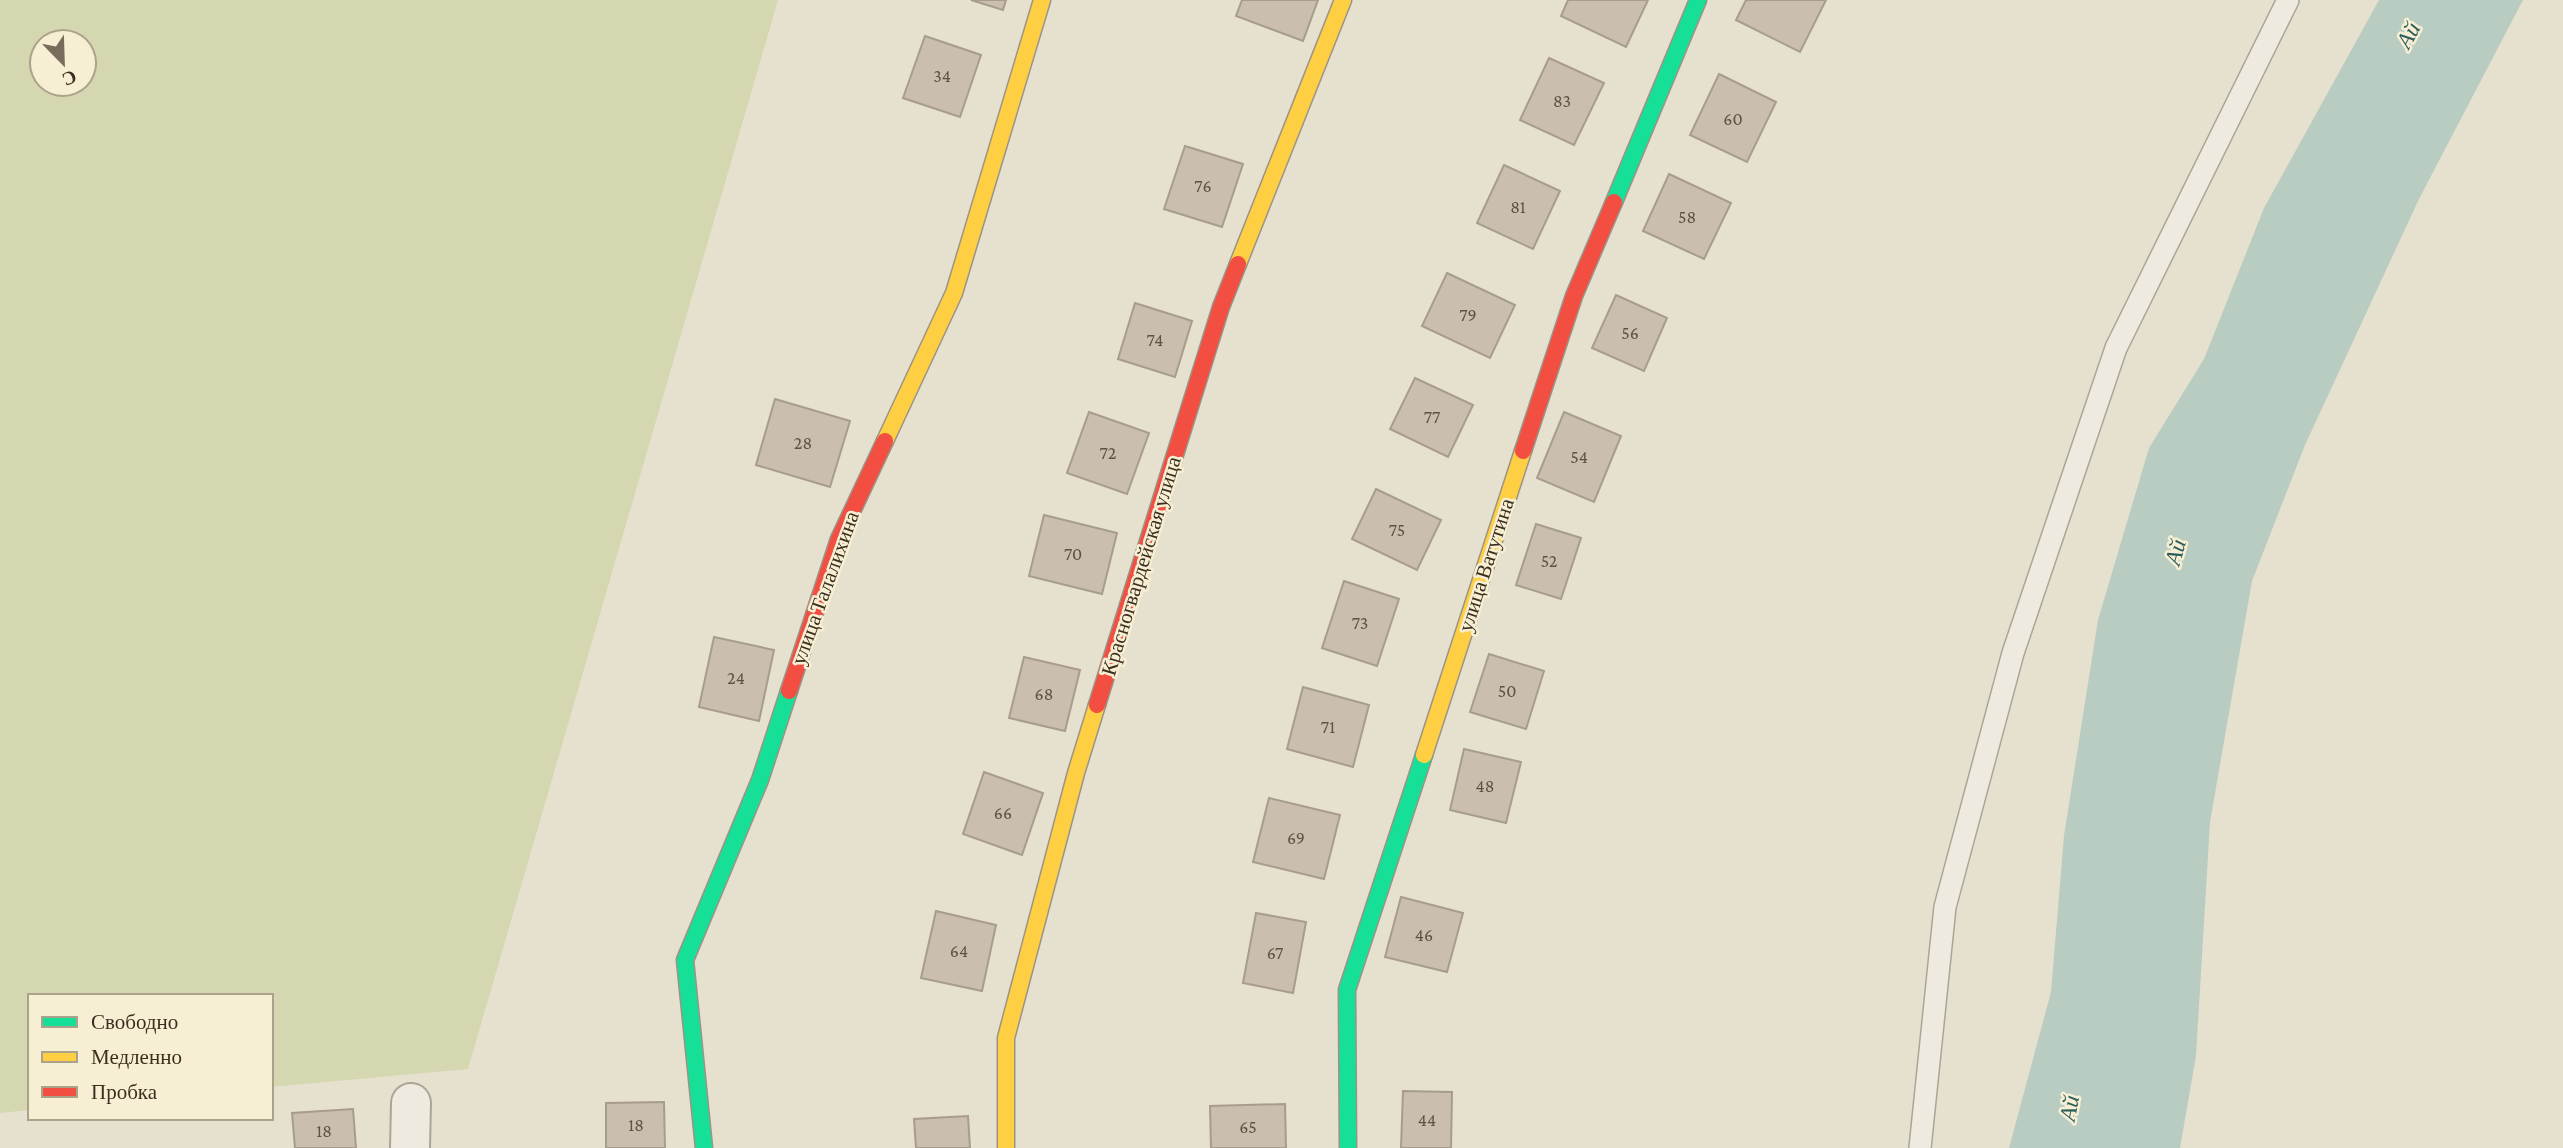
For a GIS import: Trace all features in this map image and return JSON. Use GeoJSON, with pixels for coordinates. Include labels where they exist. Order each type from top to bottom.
{"type":"FeatureCollection","features":[{"type":"Feature","properties":{"kind":"street","name":"улица Талалихина"},"geometry":{"type":"LineString","coordinates":[[704,1148],[685,960],[760,780],[839,538],[954,293],[1042,0]]}},
{"type":"Feature","properties":{"kind":"street","name":"Красногвардейская улица"},"geometry":{"type":"LineString","coordinates":[[1006,1148],[1006,1038],[1076,773],[1221,307],[1343,0]]}},
{"type":"Feature","properties":{"kind":"street","name":"улица Ватутина"},"geometry":{"type":"LineString","coordinates":[[1348,1148],[1347,990],[1574,296],[1698,0]]}},
{"type":"Feature","properties":{"kind":"street"},"geometry":{"type":"LineString","coordinates":[[410,1148],[411,1103]]}},
{"type":"Feature","properties":{"kind":"lane"},"geometry":{"type":"LineString","coordinates":[[1920,1148],[1945,907],[2013,653],[2116,348],[2288,0]]}},
{"type":"Feature","properties":{"kind":"green space"},"geometry":{"type":"Polygon","coordinates":[[[0,0],[778,0],[468,1069],[273,1087],[273,994],[28,994],[28,1110],[0,1113],[0,0]]]}},
{"type":"Feature","properties":{"kind":"water","name":"Ай"},"geometry":{"type":"Polygon","coordinates":[[[2379,0],[2523,0],[2419,199],[2305,445],[2252,581],[2210,822],[2196,1056],[2180,1148],[2009,1148],[2051,992],[2064,836],[2098,620],[2149,448],[2204,359],[2264,208],[2379,0]]]}},
{"type":"Feature","properties":{"kind":"building"},"geometry":{"type":"Polygon","coordinates":[[[971,0],[1006,0],[1003,10],[971,0]]]}},
{"type":"Feature","properties":{"kind":"building"},"geometry":{"type":"Polygon","coordinates":[[[1242,0],[1318,0],[1303,41],[1236,16],[1242,0]]]}},
{"type":"Feature","properties":{"kind":"building"},"geometry":{"type":"Polygon","coordinates":[[[1568,0],[1648,0],[1626,47],[1561,16],[1568,0]]]}},
{"type":"Feature","properties":{"kind":"building"},"geometry":{"type":"Polygon","coordinates":[[[1746,0],[1826,0],[1800,52],[1736,20],[1746,0]]]}},
{"type":"Feature","properties":{"kind":"building"},"geometry":{"type":"Polygon","coordinates":[[[925,36],[981,55],[960,117],[903,98],[925,36]]]}},
{"type":"Feature","properties":{"kind":"building"},"geometry":{"type":"Polygon","coordinates":[[[1549,58],[1604,83],[1574,145],[1520,120],[1549,58]]]}},
{"type":"Feature","properties":{"kind":"building"},"geometry":{"type":"Polygon","coordinates":[[[1719,74],[1776,102],[1747,162],[1690,135],[1719,74]]]}},
{"type":"Feature","properties":{"kind":"building"},"geometry":{"type":"Polygon","coordinates":[[[1185,146],[1243,164],[1222,227],[1164,209],[1185,146]]]}},
{"type":"Feature","properties":{"kind":"building"},"geometry":{"type":"Polygon","coordinates":[[[1504,165],[1560,191],[1533,249],[1477,223],[1504,165]]]}},
{"type":"Feature","properties":{"kind":"building"},"geometry":{"type":"Polygon","coordinates":[[[1669,174],[1731,203],[1704,259],[1643,231],[1669,174]]]}},
{"type":"Feature","properties":{"kind":"building"},"geometry":{"type":"Polygon","coordinates":[[[1447,273],[1515,305],[1490,358],[1422,326],[1447,273]]]}},
{"type":"Feature","properties":{"kind":"building"},"geometry":{"type":"Polygon","coordinates":[[[1616,295],[1667,318],[1644,371],[1592,348],[1616,295]]]}},
{"type":"Feature","properties":{"kind":"building"},"geometry":{"type":"Polygon","coordinates":[[[1135,303],[1192,321],[1175,377],[1118,359],[1135,303]]]}},
{"type":"Feature","properties":{"kind":"building"},"geometry":{"type":"Polygon","coordinates":[[[1415,378],[1473,405],[1448,457],[1390,429],[1415,378]]]}},
{"type":"Feature","properties":{"kind":"building"},"geometry":{"type":"Polygon","coordinates":[[[775,399],[850,421],[830,487],[756,465],[775,399]]]}},
{"type":"Feature","properties":{"kind":"building"},"geometry":{"type":"Polygon","coordinates":[[[1089,412],[1149,433],[1127,494],[1067,473],[1089,412]]]}},
{"type":"Feature","properties":{"kind":"building"},"geometry":{"type":"Polygon","coordinates":[[[1564,412],[1621,436],[1594,502],[1537,478],[1564,412]]]}},
{"type":"Feature","properties":{"kind":"building"},"geometry":{"type":"Polygon","coordinates":[[[1376,489],[1441,520],[1417,570],[1352,539],[1376,489]]]}},
{"type":"Feature","properties":{"kind":"building"},"geometry":{"type":"Polygon","coordinates":[[[1044,515],[1117,533],[1102,594],[1029,576],[1044,515]]]}},
{"type":"Feature","properties":{"kind":"building"},"geometry":{"type":"Polygon","coordinates":[[[1536,524],[1581,538],[1561,599],[1516,585],[1536,524]]]}},
{"type":"Feature","properties":{"kind":"building"},"geometry":{"type":"Polygon","coordinates":[[[1344,581],[1399,599],[1377,666],[1322,648],[1344,581]]]}},
{"type":"Feature","properties":{"kind":"building"},"geometry":{"type":"Polygon","coordinates":[[[714,637],[774,650],[759,721],[699,707],[714,637]]]}},
{"type":"Feature","properties":{"kind":"building"},"geometry":{"type":"Polygon","coordinates":[[[1489,654],[1544,671],[1526,729],[1470,712],[1489,654]]]}},
{"type":"Feature","properties":{"kind":"building"},"geometry":{"type":"Polygon","coordinates":[[[1024,657],[1080,670],[1065,731],[1009,718],[1024,657]]]}},
{"type":"Feature","properties":{"kind":"building"},"geometry":{"type":"Polygon","coordinates":[[[1303,687],[1369,705],[1353,767],[1287,749],[1303,687]]]}},
{"type":"Feature","properties":{"kind":"building"},"geometry":{"type":"Polygon","coordinates":[[[1464,749],[1521,762],[1506,823],[1450,810],[1464,749]]]}},
{"type":"Feature","properties":{"kind":"building"},"geometry":{"type":"Polygon","coordinates":[[[984,772],[1043,793],[1022,855],[963,834],[984,772]]]}},
{"type":"Feature","properties":{"kind":"building"},"geometry":{"type":"Polygon","coordinates":[[[1269,798],[1340,815],[1324,879],[1253,862],[1269,798]]]}},
{"type":"Feature","properties":{"kind":"building"},"geometry":{"type":"Polygon","coordinates":[[[1401,897],[1463,913],[1447,972],[1385,957],[1401,897]]]}},
{"type":"Feature","properties":{"kind":"building"},"geometry":{"type":"Polygon","coordinates":[[[936,911],[996,925],[982,991],[921,978],[936,911]]]}},
{"type":"Feature","properties":{"kind":"building"},"geometry":{"type":"Polygon","coordinates":[[[1256,913],[1306,922],[1293,993],[1243,983],[1256,913]]]}},
{"type":"Feature","properties":{"kind":"building"},"geometry":{"type":"Polygon","coordinates":[[[1403,1091],[1452,1092],[1451,1148],[1401,1148],[1403,1091]]]}},
{"type":"Feature","properties":{"kind":"building"},"geometry":{"type":"Polygon","coordinates":[[[664,1102],[665,1148],[606,1148],[606,1103],[664,1102]]]}},
{"type":"Feature","properties":{"kind":"building"},"geometry":{"type":"Polygon","coordinates":[[[1285,1104],[1286,1148],[1211,1148],[1210,1106],[1285,1104]]]}},
{"type":"Feature","properties":{"kind":"building"},"geometry":{"type":"Polygon","coordinates":[[[353,1109],[356,1148],[295,1148],[292,1113],[353,1109]]]}},
{"type":"Feature","properties":{"kind":"building"},"geometry":{"type":"Polygon","coordinates":[[[968,1116],[970,1148],[916,1148],[914,1119],[968,1116]]]}},
{"type":"Feature","properties":{"kind":"traffic: fast"},"geometry":{"type":"LineString","coordinates":[[1614,202],[1698,0]]}},
{"type":"Feature","properties":{"kind":"traffic: fast"},"geometry":{"type":"LineString","coordinates":[[704,1148],[685,960],[760,780],[789,691]]}},
{"type":"Feature","properties":{"kind":"traffic: fast"},"geometry":{"type":"LineString","coordinates":[[1348,1148],[1347,990],[1424,755]]}},
{"type":"Feature","properties":{"kind":"traffic: slow"},"geometry":{"type":"LineString","coordinates":[[885,441],[954,293],[1042,0]]}},
{"type":"Feature","properties":{"kind":"traffic: slow"},"geometry":{"type":"LineString","coordinates":[[1238,264],[1343,0]]}},
{"type":"Feature","properties":{"kind":"traffic: slow"},"geometry":{"type":"LineString","coordinates":[[1424,755],[1523,451]]}},
{"type":"Feature","properties":{"kind":"traffic: slow"},"geometry":{"type":"LineString","coordinates":[[1006,1148],[1006,1038],[1076,773],[1097,705]]}},
{"type":"Feature","properties":{"kind":"traffic: jam"},"geometry":{"type":"LineString","coordinates":[[1523,451],[1574,296],[1614,202]]}},
{"type":"Feature","properties":{"kind":"traffic: jam"},"geometry":{"type":"LineString","coordinates":[[1097,705],[1221,307],[1238,264]]}},
{"type":"Feature","properties":{"kind":"traffic: jam"},"geometry":{"type":"LineString","coordinates":[[789,691],[839,539],[885,441]]}}]}
